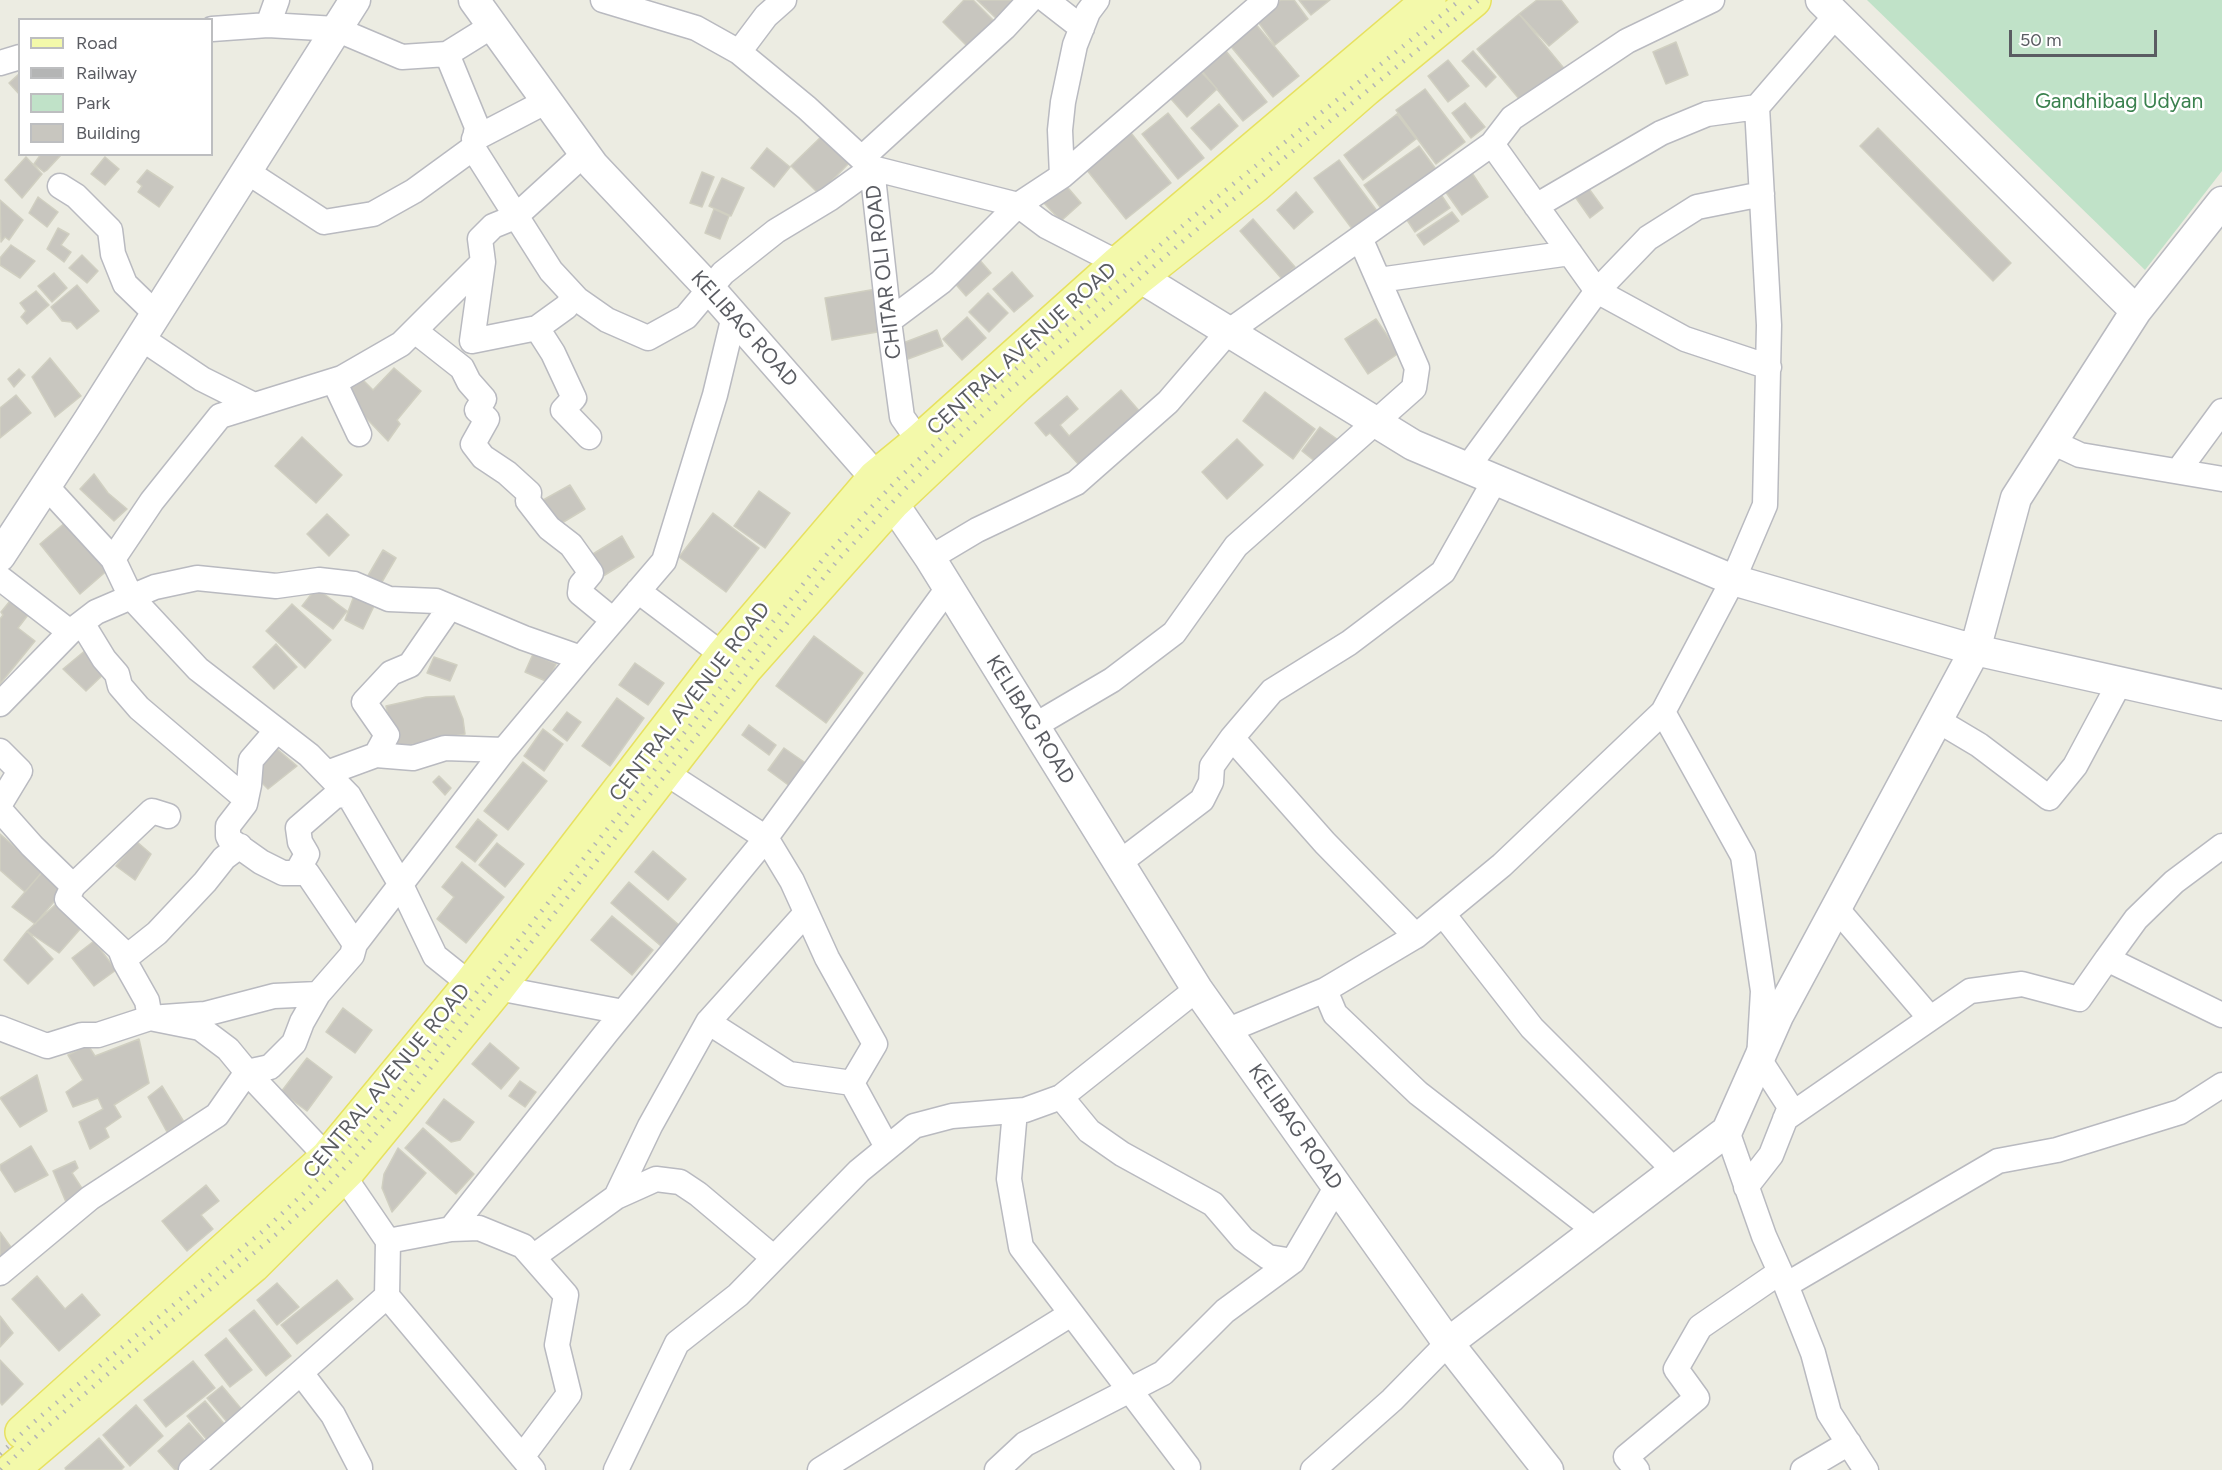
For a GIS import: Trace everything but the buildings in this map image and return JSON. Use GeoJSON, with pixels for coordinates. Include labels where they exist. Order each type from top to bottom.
{"type":"FeatureCollection","features":[{"type":"Feature","properties":{"kind":"main road"},"geometry":{"type":"LineString","coordinates":[[484,986],[666,773],[884,490],[1017,386],[1129,270],[1255,186],[1366,89],[1474,0]]}},
{"type":"Feature","properties":{"kind":"main road","name":"CENTRAL AVENUE ROAD"},"geometry":{"type":"LineString","coordinates":[[21,1462],[335,1166],[484,986],[723,655],[884,490],[919,441],[1129,270],[1425,1]]}},
{"type":"Feature","properties":{"kind":"street"},"geometry":{"type":"LineString","coordinates":[[268,25],[277,0]]}},
{"type":"Feature","properties":{"kind":"street"},"geometry":{"type":"LineString","coordinates":[[0,555],[355,0]]}},
{"type":"Feature","properties":{"kind":"street","name":"KELIBAG ROAD"},"geometry":{"type":"LineString","coordinates":[[474,0],[584,154],[709,288],[884,490],[930,558],[1197,989],[1448,1343],[1544,1470]]}},
{"type":"Feature","properties":{"kind":"street","name":"CHITAR OLI ROAD"},"geometry":{"type":"LineString","coordinates":[[603,0],[696,28],[739,52],[807,108],[867,163],[902,417],[919,441]]}},
{"type":"Feature","properties":{"kind":"street"},"geometry":{"type":"LineString","coordinates":[[739,52],[766,16],[784,0]]}},
{"type":"Feature","properties":{"kind":"street"},"geometry":{"type":"LineString","coordinates":[[447,54],[477,127],[474,144],[515,217],[551,271],[574,297],[607,320],[648,338],[686,317],[723,273],[776,231],[829,199],[1030,0]]}},
{"type":"Feature","properties":{"kind":"street"},"geometry":{"type":"LineString","coordinates":[[1046,0],[1082,27]]}},
{"type":"Feature","properties":{"kind":"street"},"geometry":{"type":"LineString","coordinates":[[1062,176],[1060,130],[1063,102],[1075,45],[1089,12],[1097,0]]}},
{"type":"Feature","properties":{"kind":"street"},"geometry":{"type":"LineString","coordinates":[[889,321],[941,282],[1018,205],[1062,176],[1266,0]]}},
{"type":"Feature","properties":{"kind":"street"},"geometry":{"type":"LineString","coordinates":[[930,558],[977,530],[1076,483],[1168,402],[1228,332],[1492,144],[1512,118],[1626,41],[1712,0]]}},
{"type":"Feature","properties":{"kind":"street"},"geometry":{"type":"LineString","coordinates":[[1226,1031],[1325,990],[1416,936],[1502,865],[1662,712],[1733,580],[1765,505],[1769,325],[1757,107],[1829,7],[2136,311]]}},
{"type":"Feature","properties":{"kind":"street"},"geometry":{"type":"LineString","coordinates":[[213,28],[268,25],[336,29],[402,57],[447,54],[492,26]]}},
{"type":"Feature","properties":{"kind":"street"},"geometry":{"type":"LineString","coordinates":[[0,63],[18,58]]}},
{"type":"Feature","properties":{"kind":"street"},"geometry":{"type":"LineString","coordinates":[[246,171],[324,222],[373,214],[414,191],[474,144],[547,101]]}},
{"type":"Feature","properties":{"kind":"street"},"geometry":{"type":"LineString","coordinates":[[1536,206],[1661,133],[1707,114],[1757,107]]}},
{"type":"Feature","properties":{"kind":"street"},"geometry":{"type":"LineString","coordinates":[[1492,144],[1597,291],[1685,339],[1769,367]]}},
{"type":"Feature","properties":{"kind":"street"},"geometry":{"type":"LineString","coordinates":[[574,297],[567,307],[537,328],[471,341],[483,262],[480,238],[493,226],[515,217],[584,154]]}},
{"type":"Feature","properties":{"kind":"street"},"geometry":{"type":"LineString","coordinates":[[867,163],[1018,205],[1046,226],[1129,270],[1413,445],[1733,580],[1975,650],[2222,705]]}},
{"type":"Feature","properties":{"kind":"street"},"geometry":{"type":"LineString","coordinates":[[60,186],[76,196],[110,230],[114,254],[125,284],[148,326],[202,379],[254,405]]}},
{"type":"Feature","properties":{"kind":"street"},"geometry":{"type":"LineString","coordinates":[[1467,468],[1597,291],[1648,238],[1697,207],[1762,194]]}},
{"type":"Feature","properties":{"kind":"street"},"geometry":{"type":"LineString","coordinates":[[1313,1470],[1392,1400],[1448,1343],[1727,1131],[1778,1016],[1975,650],[2016,498],[2136,311],[2222,202]]}},
{"type":"Feature","properties":{"kind":"street"},"geometry":{"type":"LineString","coordinates":[[1034,726],[1112,680],[1174,633],[1236,546],[1414,388],[1417,368],[1360,238]]}},
{"type":"Feature","properties":{"kind":"street"},"geometry":{"type":"LineString","coordinates":[[1379,280],[1570,253]]}},
{"type":"Feature","properties":{"kind":"street"},"geometry":{"type":"LineString","coordinates":[[113,559],[152,501],[196,449],[220,416],[342,378],[401,344],[483,262]]}},
{"type":"Feature","properties":{"kind":"street"},"geometry":{"type":"LineString","coordinates":[[0,1273],[90,1198],[217,1115],[247,1072],[270,1067],[294,1043],[302,1022],[318,994],[352,955],[355,944],[504,750],[664,561],[715,395],[734,316]]}},
{"type":"Feature","properties":{"kind":"street"},"geometry":{"type":"LineString","coordinates":[[537,328],[553,353],[574,398],[563,410],[590,436]]}},
{"type":"Feature","properties":{"kind":"street"},"geometry":{"type":"LineString","coordinates":[[415,331],[462,368],[469,381],[484,399],[477,410],[487,419],[473,444],[483,457],[507,473],[529,493],[528,501],[549,528],[571,545],[591,573],[581,585],[580,593],[613,620]]}},
{"type":"Feature","properties":{"kind":"street"},"geometry":{"type":"LineString","coordinates":[[334,381],[359,434]]}},
{"type":"Feature","properties":{"kind":"street"},"geometry":{"type":"LineString","coordinates":[[2178,471],[2222,411]]}},
{"type":"Feature","properties":{"kind":"street"},"geometry":{"type":"LineString","coordinates":[[2052,442],[2080,454],[2222,479]]}},
{"type":"Feature","properties":{"kind":"street"},"geometry":{"type":"LineString","coordinates":[[1119,863],[1203,800],[1211,783],[1212,766],[1232,738],[1272,691],[1349,643],[1443,572],[1495,480]]}},
{"type":"Feature","properties":{"kind":"street"},"geometry":{"type":"LineString","coordinates":[[46,486],[113,559],[131,597],[198,669],[309,755],[350,796],[401,885],[435,957],[484,986],[623,1012]]}},
{"type":"Feature","properties":{"kind":"street"},"geometry":{"type":"LineString","coordinates":[[0,578],[76,627],[117,674],[120,686],[139,708],[246,799]]}},
{"type":"Feature","properties":{"kind":"street"},"geometry":{"type":"LineString","coordinates":[[0,704],[76,627],[96,612],[155,587],[197,578],[276,586],[319,580],[354,584],[389,599],[436,601],[524,638],[581,658]]}},
{"type":"Feature","properties":{"kind":"street"},"geometry":{"type":"LineString","coordinates":[[451,1229],[623,1012],[766,838],[948,588]]}},
{"type":"Feature","properties":{"kind":"street"},"geometry":{"type":"LineString","coordinates":[[638,591],[723,655]]}},
{"type":"Feature","properties":{"kind":"street"},"geometry":{"type":"LineString","coordinates":[[376,755],[387,735],[364,702],[391,673],[410,665],[450,607]]}},
{"type":"Feature","properties":{"kind":"street"},"geometry":{"type":"LineString","coordinates":[[1937,720],[1979,745],[2049,798],[2075,766],[2120,682]]}},
{"type":"Feature","properties":{"kind":"street"},"geometry":{"type":"LineString","coordinates":[[1662,712],[1743,856],[1763,991],[1759,1059],[1790,1107],[1771,1155],[1746,1187]]}},
{"type":"Feature","properties":{"kind":"street"},"geometry":{"type":"LineString","coordinates":[[276,730],[251,760],[245,804],[228,826],[227,832],[231,840],[261,862],[283,873],[307,873],[355,944]]}},
{"type":"Feature","properties":{"kind":"street"},"geometry":{"type":"LineString","coordinates":[[1232,738],[1325,843],[1416,936]]}},
{"type":"Feature","properties":{"kind":"street"},"geometry":{"type":"LineString","coordinates":[[327,773],[376,755],[413,758],[445,748],[504,750]]}},
{"type":"Feature","properties":{"kind":"street"},"geometry":{"type":"LineString","coordinates":[[0,752],[20,771],[0,804]]}},
{"type":"Feature","properties":{"kind":"street"},"geometry":{"type":"LineString","coordinates":[[666,773],[766,838],[792,881],[827,958],[874,1044],[852,1083]]}},
{"type":"Feature","properties":{"kind":"street"},"geometry":{"type":"LineString","coordinates":[[297,872],[307,854],[300,842],[298,828],[336,795],[350,796]]}},
{"type":"Feature","properties":{"kind":"street"},"geometry":{"type":"LineString","coordinates":[[0,810],[32,846],[73,886]]}},
{"type":"Feature","properties":{"kind":"street"},"geometry":{"type":"LineString","coordinates":[[150,1018],[147,1001],[120,949],[67,899],[73,886],[152,811],[168,816]]}},
{"type":"Feature","properties":{"kind":"street"},"geometry":{"type":"LineString","coordinates":[[125,962],[128,956],[157,933],[197,891],[224,858],[240,846]]}},
{"type":"Feature","properties":{"kind":"street"},"geometry":{"type":"LineString","coordinates":[[1785,1119],[1970,991],[2022,984],[2079,999],[2136,919],[2174,882],[2222,846]]}},
{"type":"Feature","properties":{"kind":"street"},"geometry":{"type":"LineString","coordinates":[[1836,908],[1930,1018]]}},
{"type":"Feature","properties":{"kind":"street"},"geometry":{"type":"LineString","coordinates":[[616,1197],[650,1126],[708,1022],[806,913]]}},
{"type":"Feature","properties":{"kind":"street"},"geometry":{"type":"LineString","coordinates":[[1443,914],[1532,1028],[1675,1171]]}},
{"type":"Feature","properties":{"kind":"street"},"geometry":{"type":"LineString","coordinates":[[2108,959],[2222,1015]]}},
{"type":"Feature","properties":{"kind":"street"},"geometry":{"type":"LineString","coordinates":[[616,1470],[677,1343],[738,1295],[859,1170],[914,1126],[952,1116],[1025,1110],[1062,1097],[1197,989]]}},
{"type":"Feature","properties":{"kind":"street"},"geometry":{"type":"LineString","coordinates":[[1325,990],[1335,1014],[1418,1093],[1596,1230]]}},
{"type":"Feature","properties":{"kind":"street"},"geometry":{"type":"LineString","coordinates":[[0,1028],[47,1046],[82,1035],[98,1035],[150,1018],[206,1014],[274,996],[318,994]]}},
{"type":"Feature","properties":{"kind":"street"},"geometry":{"type":"LineString","coordinates":[[150,1018],[200,1028],[228,1049],[335,1166],[388,1241],[387,1296],[528,1464],[569,1394],[557,1345],[566,1295],[523,1246],[479,1228],[451,1229],[388,1241]]}},
{"type":"Feature","properties":{"kind":"street"},"geometry":{"type":"LineString","coordinates":[[708,1022],[789,1074],[852,1083]]}},
{"type":"Feature","properties":{"kind":"street"},"geometry":{"type":"LineString","coordinates":[[852,1083],[887,1148]]}},
{"type":"Feature","properties":{"kind":"street"},"geometry":{"type":"LineString","coordinates":[[1637,1470],[1626,1457],[1697,1398],[1676,1369],[1700,1327],[1998,1161],[2057,1150],[2180,1112],[2222,1085]]}},
{"type":"Feature","properties":{"kind":"street"},"geometry":{"type":"LineString","coordinates":[[1062,1097],[1089,1131],[1122,1154],[1213,1204],[1243,1239],[1268,1257],[1293,1261]]}},
{"type":"Feature","properties":{"kind":"street"},"geometry":{"type":"LineString","coordinates":[[1015,1111],[1009,1179],[1021,1247],[1188,1467]]}},
{"type":"Feature","properties":{"kind":"street"},"geometry":{"type":"LineString","coordinates":[[1727,1131],[1764,1236],[1813,1353],[1829,1413],[1866,1470]]}},
{"type":"Feature","properties":{"kind":"street"},"geometry":{"type":"LineString","coordinates":[[533,1257],[616,1197],[656,1179],[680,1182],[698,1194],[774,1258]]}},
{"type":"Feature","properties":{"kind":"street"},"geometry":{"type":"LineString","coordinates":[[997,1470],[1025,1444],[1163,1373],[1225,1311],[1293,1261],[1337,1186]]}},
{"type":"Feature","properties":{"kind":"street"},"geometry":{"type":"LineString","coordinates":[[191,1470],[387,1296]]}},
{"type":"Feature","properties":{"kind":"street"},"geometry":{"type":"LineString","coordinates":[[820,1470],[1071,1314]]}},
{"type":"Feature","properties":{"kind":"street"},"geometry":{"type":"LineString","coordinates":[[301,1373],[333,1415],[360,1470]]}},
{"type":"Feature","properties":{"kind":"street"},"geometry":{"type":"LineString","coordinates":[[1803,1470],[1849,1443]]}},
{"type":"Feature","properties":{"kind":"green space","name":"Gandhibag Udyan"},"geometry":{"type":"Polygon","coordinates":[[[1867,0],[2222,0],[2222,171],[2145,270],[1867,0]]]}},
{"type":"Feature","properties":{"kind":"railway"},"geometry":{"type":"LineString","coordinates":[[0,1454],[109,1358],[263,1231],[349,1147],[384,1108],[828,553],[897,480],[997,385],[1194,216],[1460,0]]}},
{"type":"Feature","properties":{"kind":"railway"},"geometry":{"type":"LineString","coordinates":[[1,1470],[116,1367],[271,1239],[311,1203],[357,1155],[393,1115],[837,561],[906,488],[1005,394],[1202,225],[1479,0]]}}]}
